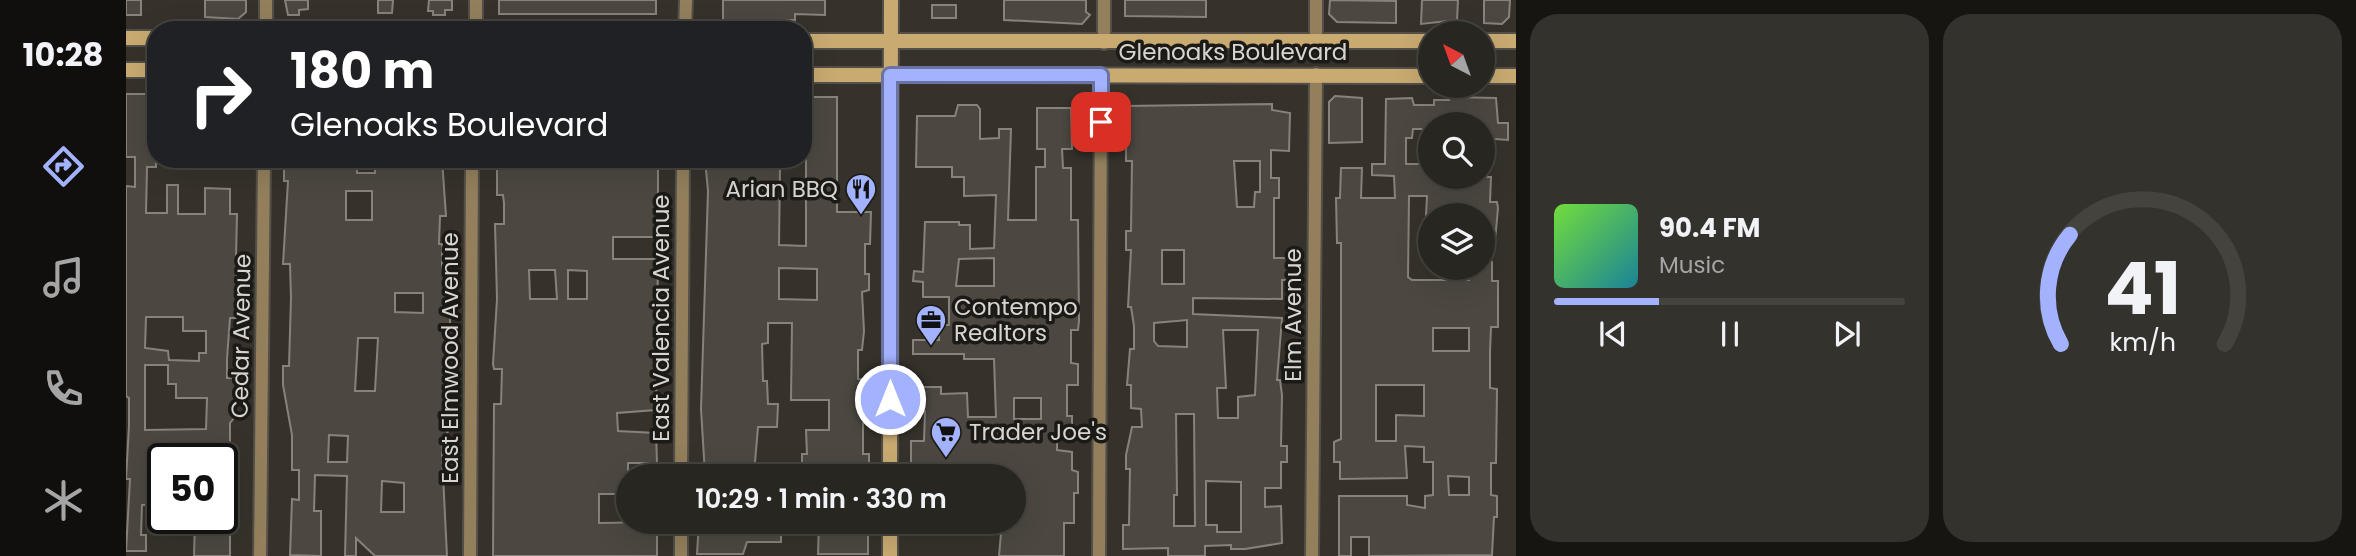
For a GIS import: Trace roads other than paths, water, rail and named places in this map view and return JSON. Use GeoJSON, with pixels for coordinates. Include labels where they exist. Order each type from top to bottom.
{"type":"FeatureCollection","features":[{"type":"Feature","properties":{"kind":"main road"},"geometry":{"type":"LineString","coordinates":[[890,464],[891,0]]}},
{"type":"Feature","properties":{"kind":"main road"},"geometry":{"type":"LineString","coordinates":[[126,38],[147,38]]}},
{"type":"Feature","properties":{"kind":"main road","name":"Glenoaks Boulevard"},"geometry":{"type":"LineString","coordinates":[[812,41],[1418,41]]}},
{"type":"Feature","properties":{"kind":"main road"},"geometry":{"type":"LineString","coordinates":[[1495,41],[1516,41]]}},
{"type":"Feature","properties":{"kind":"main road"},"geometry":{"type":"LineString","coordinates":[[126,70],[147,71]]}},
{"type":"Feature","properties":{"kind":"main road","name":"Glenoaks Boulevard"},"geometry":{"type":"LineString","coordinates":[[812,75],[1418,76]]}},
{"type":"Feature","properties":{"kind":"main road"},"geometry":{"type":"LineString","coordinates":[[1495,76],[1516,76]]}},
{"type":"Feature","properties":{"kind":"main road"},"geometry":{"type":"LineString","coordinates":[[890,534],[890,556]]}},
{"type":"Feature","properties":{"kind":"street"},"geometry":{"type":"LineString","coordinates":[[266,0],[266,21]]}},
{"type":"Feature","properties":{"kind":"street"},"geometry":{"type":"LineString","coordinates":[[476,0],[476,21]]}},
{"type":"Feature","properties":{"kind":"street"},"geometry":{"type":"LineString","coordinates":[[685,0],[685,21]]}},
{"type":"Feature","properties":{"kind":"street"},"geometry":{"type":"LineString","coordinates":[[1104,0],[1104,43]]}},
{"type":"Feature","properties":{"kind":"street"},"geometry":{"type":"LineString","coordinates":[[1316,0],[1316,41]]}},
{"type":"Feature","properties":{"kind":"street","name":"Elm Avenue"},"geometry":{"type":"LineString","coordinates":[[1312,556],[1316,74]]}},
{"type":"Feature","properties":{"kind":"street"},"geometry":{"type":"LineString","coordinates":[[1099,556],[1101,75]]}},
{"type":"Feature","properties":{"kind":"street","name":"Cedar Avenue"},"geometry":{"type":"LineString","coordinates":[[260,556],[264,168]]}},
{"type":"Feature","properties":{"kind":"street","name":"East Elmwood Avenue"},"geometry":{"type":"LineString","coordinates":[[470,556],[472,168]]}},
{"type":"Feature","properties":{"kind":"street","name":"East Valencia Avenue"},"geometry":{"type":"LineString","coordinates":[[681,464],[683,168]]}},
{"type":"Feature","properties":{"kind":"street"},"geometry":{"type":"LineString","coordinates":[[681,534],[681,556]]}},
{"type":"Feature","properties":{"kind":"place","name":"Arian BBQ"},"geometry":{"type":"Point","coordinates":[861,216]}},
{"type":"Feature","properties":{"kind":"place","name":"Contempo Realtors"},"geometry":{"type":"Point","coordinates":[931,347]}},
{"type":"Feature","properties":{"kind":"place","name":"Trader Joe's"},"geometry":{"type":"Point","coordinates":[946,459]}}]}
